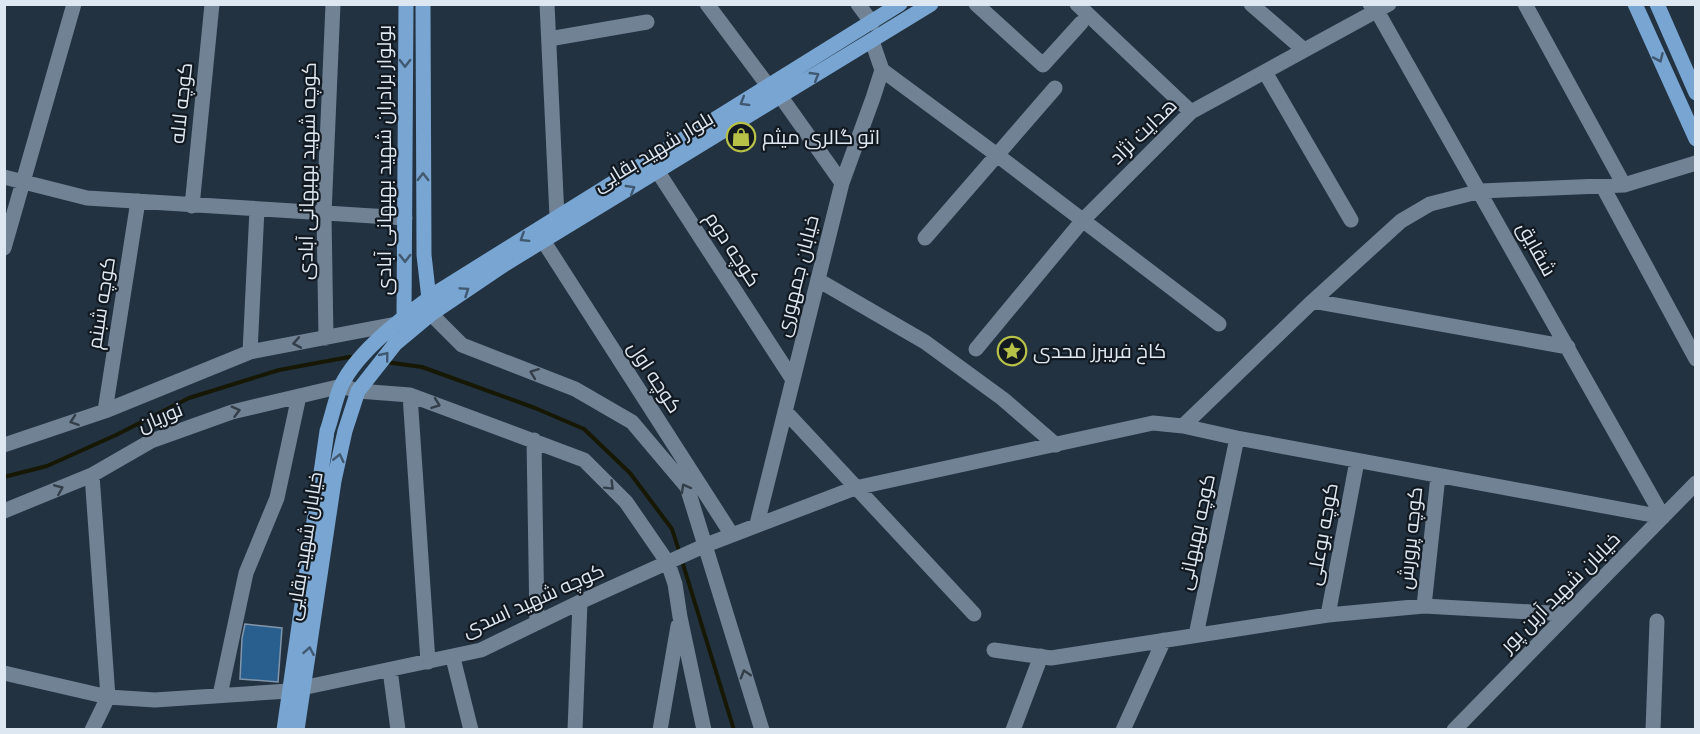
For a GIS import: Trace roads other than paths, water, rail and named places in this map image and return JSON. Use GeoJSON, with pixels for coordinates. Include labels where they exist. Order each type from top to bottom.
{"type":"FeatureCollection","features":[{"type":"Feature","properties":{"kind":"main road","name":"بولوار برادران شهید بهبهانی آبادی"},"geometry":{"type":"LineString","coordinates":[[400,326],[405,218],[406,4]]}},
{"type":"Feature","properties":{"kind":"main road","name":"بولوار برادران شهید بهبهانی آبادی"},"geometry":{"type":"LineString","coordinates":[[423,4],[424,255],[429,298]]}},
{"type":"Feature","properties":{"kind":"main road","name":"بلوار شهید بقایی"},"geometry":{"type":"LineString","coordinates":[[379,339],[400,326],[431,314],[505,264],[658,172],[900,4]]}},
{"type":"Feature","properties":{"kind":"main road","name":"بلوار شهید بقایی"},"geometry":{"type":"LineString","coordinates":[[400,326],[429,298],[557,217],[775,92],[872,41],[931,4]]}},
{"type":"Feature","properties":{"kind":"main road"},"geometry":{"type":"LineString","coordinates":[[1635,4],[1695,139]]}},
{"type":"Feature","properties":{"kind":"main road"},"geometry":{"type":"LineString","coordinates":[[1657,4],[1695,93]]}},
{"type":"Feature","properties":{"kind":"main road","name":"خیابان شهید بقایی"},"geometry":{"type":"LineString","coordinates":[[284,729],[296,689],[345,431],[358,391],[400,326]]}},
{"type":"Feature","properties":{"kind":"main road","name":"خیابان شهید بقایی"},"geometry":{"type":"LineString","coordinates":[[297,729],[296,689],[327,431],[342,386],[358,362],[379,339]]}},
{"type":"Feature","properties":{"kind":"street"},"geometry":{"type":"LineString","coordinates":[[4,248],[74,4]]}},
{"type":"Feature","properties":{"kind":"street","name":"کوچه لاله"},"geometry":{"type":"LineString","coordinates":[[192,206],[212,4]]}},
{"type":"Feature","properties":{"kind":"street","name":"کوچه شهید بهبهانی آبادی"},"geometry":{"type":"LineString","coordinates":[[326,338],[324,214],[333,4]]}},
{"type":"Feature","properties":{"kind":"street"},"geometry":{"type":"LineString","coordinates":[[547,4],[557,217]]}},
{"type":"Feature","properties":{"kind":"street"},"geometry":{"type":"LineString","coordinates":[[707,4],[842,183]]}},
{"type":"Feature","properties":{"kind":"street"},"geometry":{"type":"LineString","coordinates":[[858,4],[872,22]]}},
{"type":"Feature","properties":{"kind":"street"},"geometry":{"type":"LineString","coordinates":[[976,4],[1042,65],[1081,23]]}},
{"type":"Feature","properties":{"kind":"street"},"geometry":{"type":"LineString","coordinates":[[1077,4],[1191,112]]}},
{"type":"Feature","properties":{"kind":"street"},"geometry":{"type":"LineString","coordinates":[[1251,4],[1304,50]]}},
{"type":"Feature","properties":{"kind":"street"},"geometry":{"type":"LineString","coordinates":[[1525,4],[1624,185]]}},
{"type":"Feature","properties":{"kind":"street","name":"هدایت نژاد"},"geometry":{"type":"LineString","coordinates":[[976,349],[1083,220],[1191,112],[1379,7]]}},
{"type":"Feature","properties":{"kind":"street","name":"شقایق"},"geometry":{"type":"LineString","coordinates":[[1379,7],[1663,517]]}},
{"type":"Feature","properties":{"kind":"street"},"geometry":{"type":"LineString","coordinates":[[549,39],[647,22]]}},
{"type":"Feature","properties":{"kind":"street"},"geometry":{"type":"LineString","coordinates":[[872,41],[882,70],[1219,324]]}},
{"type":"Feature","properties":{"kind":"street","name":"خیابان جمهوری"},"geometry":{"type":"LineString","coordinates":[[757,524],[842,183],[882,70]]}},
{"type":"Feature","properties":{"kind":"street"},"geometry":{"type":"LineString","coordinates":[[1265,72],[1351,220]]}},
{"type":"Feature","properties":{"kind":"street"},"geometry":{"type":"LineString","coordinates":[[925,238],[1054,88]]}},
{"type":"Feature","properties":{"kind":"street"},"geometry":{"type":"LineString","coordinates":[[1183,426],[1313,301],[1401,221],[1430,204],[1481,192],[1624,185],[1695,163]]}},
{"type":"Feature","properties":{"kind":"street","name":"کوچه دوم"},"geometry":{"type":"LineString","coordinates":[[658,172],[793,380]]}},
{"type":"Feature","properties":{"kind":"street"},"geometry":{"type":"LineString","coordinates":[[4,177],[87,198],[405,218]]}},
{"type":"Feature","properties":{"kind":"street"},"geometry":{"type":"LineString","coordinates":[[1603,187],[1695,359]]}},
{"type":"Feature","properties":{"kind":"street","name":"کوچه شبنم"},"geometry":{"type":"LineString","coordinates":[[105,411],[138,201]]}},
{"type":"Feature","properties":{"kind":"street"},"geometry":{"type":"LineString","coordinates":[[250,352],[256,209]]}},
{"type":"Feature","properties":{"kind":"street","name":"کوچه اول"},"geometry":{"type":"LineString","coordinates":[[544,242],[732,535]]}},
{"type":"Feature","properties":{"kind":"street"},"geometry":{"type":"LineString","coordinates":[[818,279],[925,342],[1003,399],[1056,445]]}},
{"type":"Feature","properties":{"kind":"street"},"geometry":{"type":"LineString","coordinates":[[429,298],[431,314],[462,345],[575,389],[632,422],[687,487],[762,729]]}},
{"type":"Feature","properties":{"kind":"street"},"geometry":{"type":"LineString","coordinates":[[1313,301],[1568,347]]}},
{"type":"Feature","properties":{"kind":"street"},"geometry":{"type":"LineString","coordinates":[[4,445],[105,411],[250,352],[400,326]]}},
{"type":"Feature","properties":{"kind":"street"},"geometry":{"type":"LineString","coordinates":[[342,386],[358,391],[410,395],[584,460],[626,502],[670,562],[704,729]]}},
{"type":"Feature","properties":{"kind":"street","name":"نوریان"},"geometry":{"type":"LineString","coordinates":[[4,511],[92,475],[152,441],[232,412],[342,386]]}},
{"type":"Feature","properties":{"kind":"street"},"geometry":{"type":"LineString","coordinates":[[410,395],[428,662]]}},
{"type":"Feature","properties":{"kind":"street"},"geometry":{"type":"LineString","coordinates":[[220,695],[246,573],[277,498],[299,396]]}},
{"type":"Feature","properties":{"kind":"street"},"geometry":{"type":"LineString","coordinates":[[785,411],[974,614]]}},
{"type":"Feature","properties":{"kind":"street","name":"کوچه شهید اسدی"},"geometry":{"type":"LineString","coordinates":[[4,673],[108,697],[155,700],[296,689],[453,658],[481,650],[706,545],[855,488],[1153,423],[1183,426],[1663,517]]}},
{"type":"Feature","properties":{"kind":"street","name":"کوچه بهبهانی"},"geometry":{"type":"LineString","coordinates":[[1196,635],[1237,438]]}},
{"type":"Feature","properties":{"kind":"street"},"geometry":{"type":"LineString","coordinates":[[534,440],[537,623]]}},
{"type":"Feature","properties":{"kind":"street","name":"کوچه بوعلی"},"geometry":{"type":"LineString","coordinates":[[1328,615],[1357,460]]}},
{"type":"Feature","properties":{"kind":"street"},"geometry":{"type":"LineString","coordinates":[[92,475],[108,697],[92,729]]}},
{"type":"Feature","properties":{"kind":"street","name":"کوچه پرورش"},"geometry":{"type":"LineString","coordinates":[[1424,606],[1438,476]]}},
{"type":"Feature","properties":{"kind":"street","name":"خیابان شهید آرین پور"},"geometry":{"type":"LineString","coordinates":[[1454,729],[1695,483]]}},
{"type":"Feature","properties":{"kind":"street"},"geometry":{"type":"LineString","coordinates":[[575,729],[580,602]]}},
{"type":"Feature","properties":{"kind":"street"},"geometry":{"type":"LineString","coordinates":[[994,650],[1051,658],[1328,615],[1424,606],[1567,614]]}},
{"type":"Feature","properties":{"kind":"street"},"geometry":{"type":"LineString","coordinates":[[660,729],[680,617]]}},
{"type":"Feature","properties":{"kind":"street"},"geometry":{"type":"LineString","coordinates":[[1653,729],[1658,621]]}},
{"type":"Feature","properties":{"kind":"street"},"geometry":{"type":"LineString","coordinates":[[1124,729],[1164,640]]}},
{"type":"Feature","properties":{"kind":"street"},"geometry":{"type":"LineString","coordinates":[[1013,729],[1041,657]]}},
{"type":"Feature","properties":{"kind":"street"},"geometry":{"type":"LineString","coordinates":[[453,658],[471,729]]}},
{"type":"Feature","properties":{"kind":"street"},"geometry":{"type":"LineString","coordinates":[[390,670],[398,729]]}},
{"type":"Feature","properties":{"kind":"waterway"},"geometry":{"type":"LineString","coordinates":[[4,477],[47,466],[116,435],[189,398],[279,370],[354,357]]}},
{"type":"Feature","properties":{"kind":"waterway"},"geometry":{"type":"LineString","coordinates":[[385,362],[422,367],[535,408],[584,429],[630,473],[672,529],[680,554]]}},
{"type":"Feature","properties":{"kind":"waterway"},"geometry":{"type":"LineString","coordinates":[[682,561],[734,730]]}},
{"type":"Feature","properties":{"kind":"place","name":"اتو گالری میثم"},"geometry":{"type":"Point","coordinates":[741,137]}},
{"type":"Feature","properties":{"kind":"place","name":"کاخ فریبرز محدی"},"geometry":{"type":"Point","coordinates":[1012,351]}}]}
